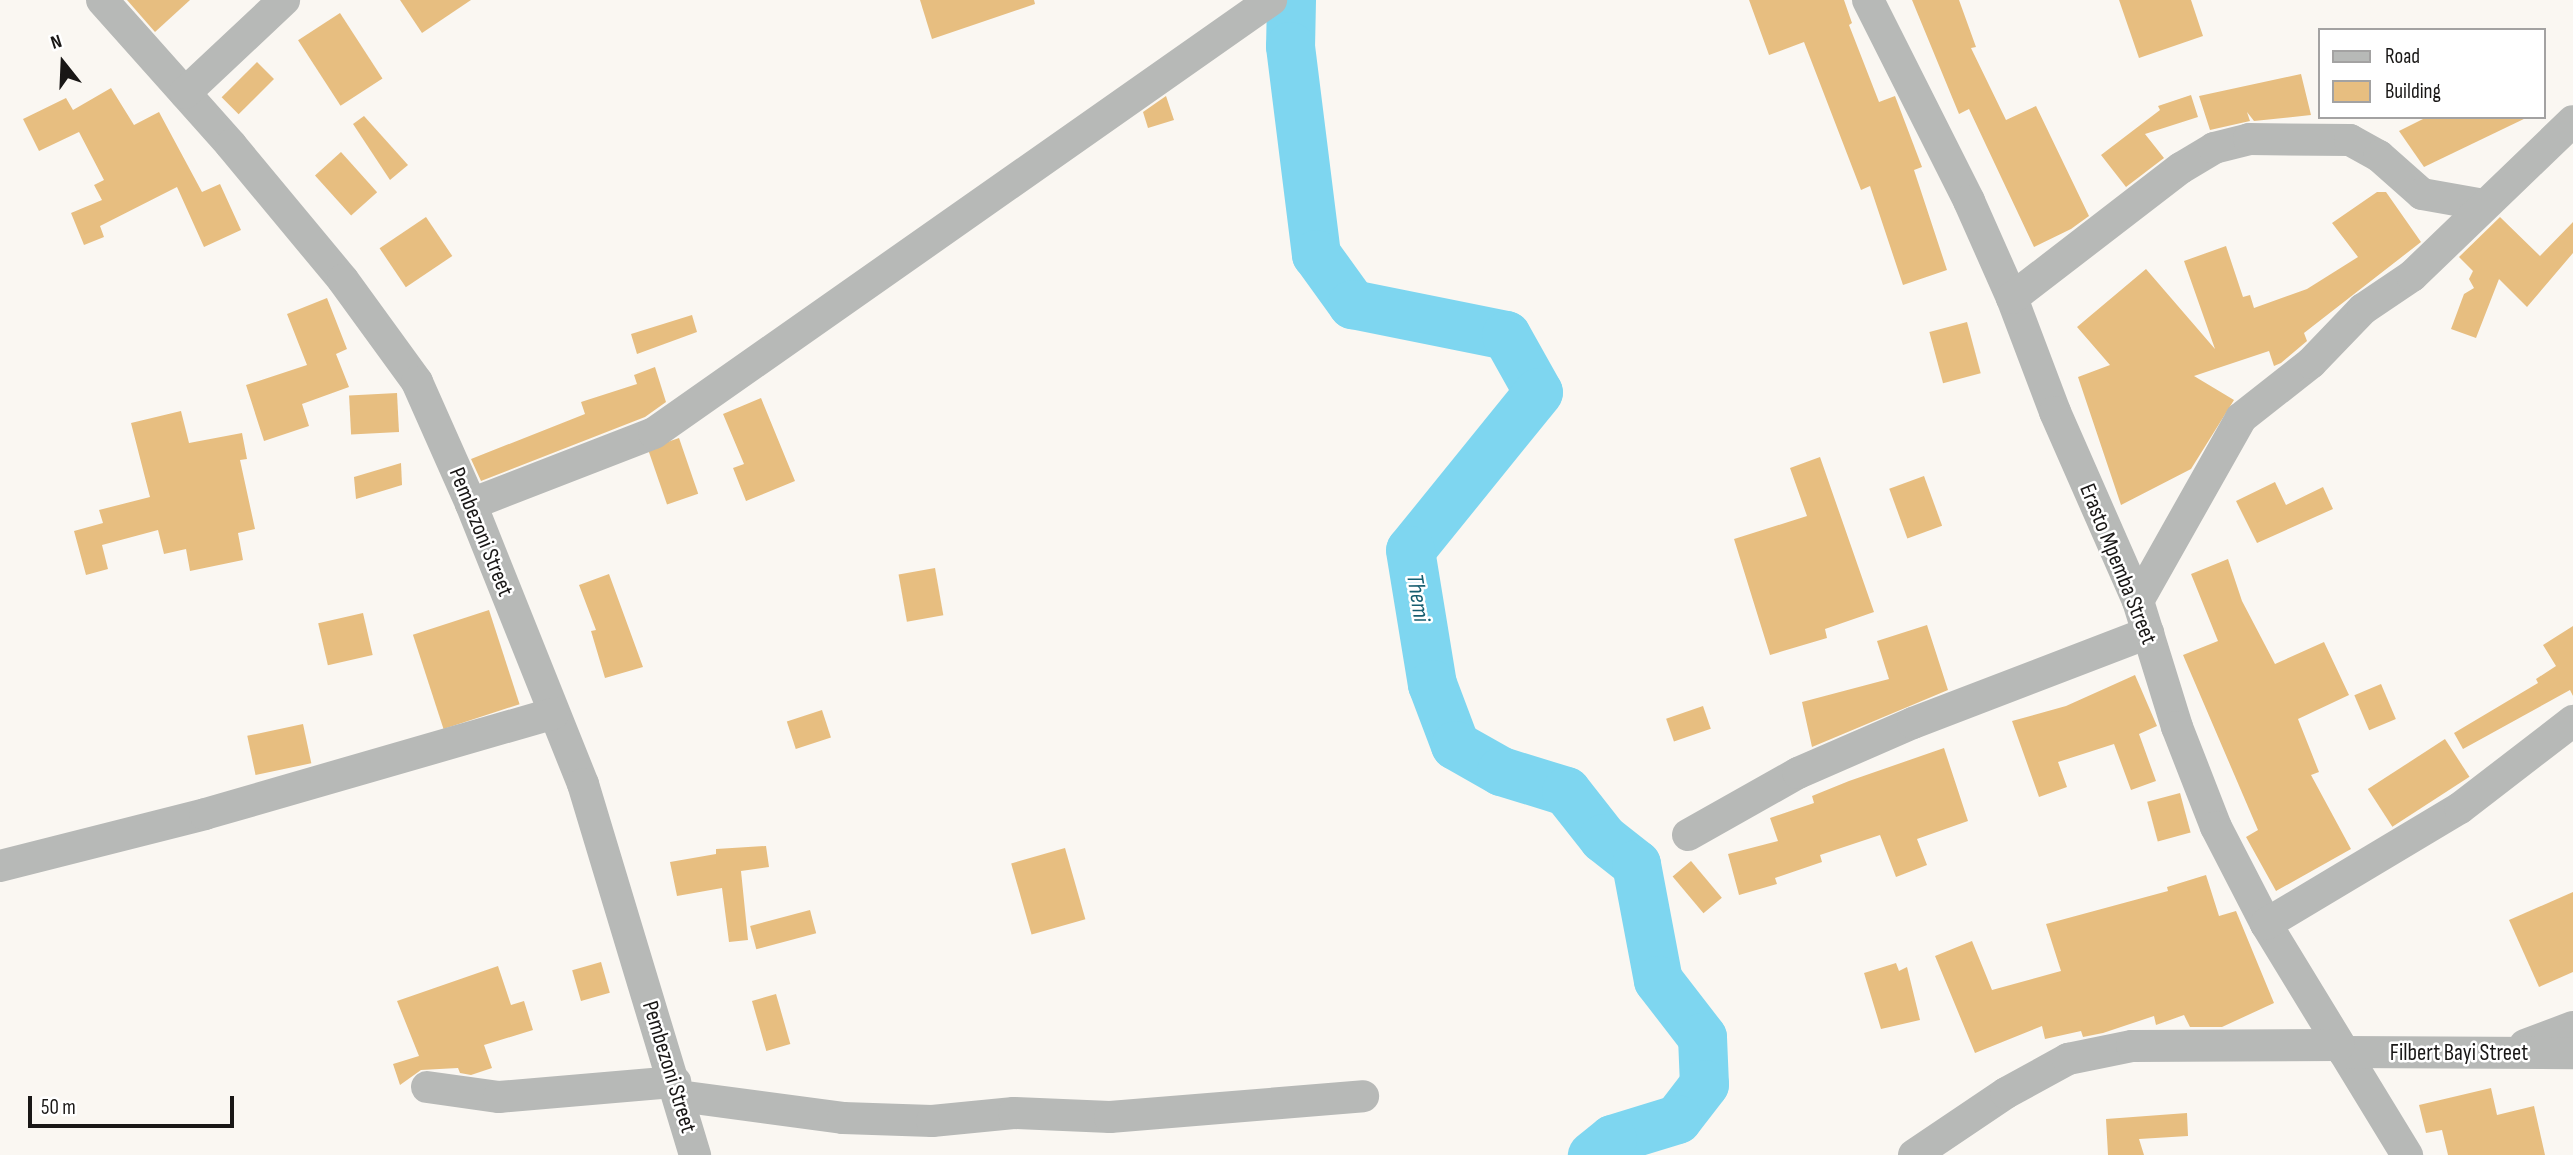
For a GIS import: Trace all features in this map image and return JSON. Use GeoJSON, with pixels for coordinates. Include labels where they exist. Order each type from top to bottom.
{"type":"FeatureCollection","features":[{"type":"Feature","properties":{"kind":"street","name":"Pembezoni Street"},"geometry":{"type":"LineString","coordinates":[[102,0],[186,93],[385,335],[417,382],[471,504],[583,784],[695,1155]]}},
{"type":"Feature","properties":{"kind":"street"},"geometry":{"type":"LineString","coordinates":[[186,93],[284,0]]}},
{"type":"Feature","properties":{"kind":"street"},"geometry":{"type":"LineString","coordinates":[[471,504],[654,433],[1270,0]]}},
{"type":"Feature","properties":{"kind":"street","name":"Erasto Mpemba Street"},"geometry":{"type":"LineString","coordinates":[[1868,0],[1969,201],[2012,298],[2054,412],[2138,601],[2177,727],[2216,827],[2266,923],[2407,1155]]}},
{"type":"Feature","properties":{"kind":"street"},"geometry":{"type":"LineString","coordinates":[[2138,601],[2241,418],[2311,363],[2363,309],[2412,276],[2573,121]]}},
{"type":"Feature","properties":{"kind":"street"},"geometry":{"type":"LineString","coordinates":[[2012,298],[2181,168],[2214,148],[2249,139],[2350,140],[2379,156],[2422,194],[2484,205]]}},
{"type":"Feature","properties":{"kind":"street"},"geometry":{"type":"LineString","coordinates":[[1688,835],[1798,773],[1874,739],[2148,633]]}},
{"type":"Feature","properties":{"kind":"street"},"geometry":{"type":"LineString","coordinates":[[0,866],[205,814],[554,713]]}},
{"type":"Feature","properties":{"kind":"street"},"geometry":{"type":"LineString","coordinates":[[2266,923],[2460,808],[2573,720]]}},
{"type":"Feature","properties":{"kind":"street"},"geometry":{"type":"LineString","coordinates":[[2498,1054],[2573,1027]]}},
{"type":"Feature","properties":{"kind":"street","name":"Filbert Bayi Street"},"geometry":{"type":"LineString","coordinates":[[1914,1155],[2006,1093],[2068,1059],[2132,1046],[2498,1054],[2573,1053]]}},
{"type":"Feature","properties":{"kind":"street"},"geometry":{"type":"LineString","coordinates":[[427,1087],[499,1097],[677,1089],[843,1118],[932,1121],[1014,1113],[1110,1117],[1363,1096]]}},
{"type":"Feature","properties":{"kind":"building"},"geometry":{"type":"Polygon","coordinates":[[[127,0],[190,0],[155,32],[127,0]]]}},
{"type":"Feature","properties":{"kind":"building"},"geometry":{"type":"Polygon","coordinates":[[[400,0],[471,0],[422,33],[400,0]]]}},
{"type":"Feature","properties":{"kind":"building"},"geometry":{"type":"Polygon","coordinates":[[[920,0],[1034,0],[1035,4],[932,39],[920,0]]]}},
{"type":"Feature","properties":{"kind":"building"},"geometry":{"type":"Polygon","coordinates":[[[1749,0],[1844,0],[1852,23],[1849,25],[1879,102],[1895,96],[1922,167],[1914,170],[1947,270],[1903,285],[1870,186],[1861,190],[1804,42],[1769,55],[1749,0]]]}},
{"type":"Feature","properties":{"kind":"building"},"geometry":{"type":"Polygon","coordinates":[[[1912,0],[1959,0],[1976,47],[1971,48],[2006,120],[2036,106],[2089,216],[2071,229],[2034,247],[1969,109],[1959,114],[1912,0]]]}},
{"type":"Feature","properties":{"kind":"building"},"geometry":{"type":"Polygon","coordinates":[[[2119,0],[2191,0],[2203,36],[2139,58],[2119,0]]]}},
{"type":"Feature","properties":{"kind":"building"},"geometry":{"type":"Polygon","coordinates":[[[340,13],[382,78],[341,106],[298,40],[340,13]]]}},
{"type":"Feature","properties":{"kind":"building"},"geometry":{"type":"Polygon","coordinates":[[[257,62],[274,79],[239,114],[222,97],[257,62]]]}},
{"type":"Feature","properties":{"kind":"building"},"geometry":{"type":"Polygon","coordinates":[[[2301,74],[2311,115],[2254,121],[2247,112],[2250,121],[2210,130],[2199,96],[2301,74]]]}},
{"type":"Feature","properties":{"kind":"building"},"geometry":{"type":"Polygon","coordinates":[[[111,88],[134,125],[159,112],[202,192],[220,184],[241,230],[204,247],[177,187],[100,226],[104,237],[84,245],[71,213],[102,200],[94,185],[104,180],[79,132],[39,151],[23,119],[66,98],[73,110],[111,88]]]}},
{"type":"Feature","properties":{"kind":"building"},"geometry":{"type":"Polygon","coordinates":[[[2191,95],[2198,117],[2145,134],[2164,158],[2126,187],[2101,155],[2160,110],[2158,106],[2191,95]]]}},
{"type":"Feature","properties":{"kind":"building"},"geometry":{"type":"Polygon","coordinates":[[[1166,96],[1174,120],[1148,128],[1143,112],[1166,96]]]}},
{"type":"Feature","properties":{"kind":"building"},"geometry":{"type":"Polygon","coordinates":[[[364,116],[408,165],[390,180],[353,124],[364,116]]]}},
{"type":"Feature","properties":{"kind":"building"},"geometry":{"type":"Polygon","coordinates":[[[2423,119],[2524,119],[2424,167],[2399,131],[2423,119]]]}},
{"type":"Feature","properties":{"kind":"building"},"geometry":{"type":"Polygon","coordinates":[[[341,152],[377,192],[351,216],[315,175],[341,152]]]}},
{"type":"Feature","properties":{"kind":"building"},"geometry":{"type":"Polygon","coordinates":[[[2377,192],[2386,192],[2421,242],[2304,333],[2307,341],[2281,363],[2274,366],[2269,351],[2194,376],[2234,400],[2191,469],[2121,505],[2078,377],[2110,365],[2077,327],[2146,269],[2215,349],[2184,261],[2226,246],[2243,297],[2250,295],[2254,308],[2307,289],[2358,257],[2332,223],[2377,192]]]}},
{"type":"Feature","properties":{"kind":"building"},"geometry":{"type":"Polygon","coordinates":[[[426,217],[452,256],[406,287],[380,248],[426,217]]]}},
{"type":"Feature","properties":{"kind":"building"},"geometry":{"type":"Polygon","coordinates":[[[2500,217],[2540,256],[2573,222],[2573,253],[2527,307],[2499,279],[2476,338],[2451,329],[2464,294],[2474,288],[2469,279],[2473,271],[2459,257],[2500,217]]]}},
{"type":"Feature","properties":{"kind":"building"},"geometry":{"type":"Polygon","coordinates":[[[327,298],[347,349],[336,354],[349,387],[302,404],[309,426],[264,441],[246,385],[307,365],[287,314],[327,298]]]}},
{"type":"Feature","properties":{"kind":"building"},"geometry":{"type":"Polygon","coordinates":[[[692,315],[697,332],[637,354],[631,334],[692,315]]]}},
{"type":"Feature","properties":{"kind":"building"},"geometry":{"type":"Polygon","coordinates":[[[1967,322],[1981,373],[1943,383],[1929,332],[1967,322]]]}},
{"type":"Feature","properties":{"kind":"building"},"geometry":{"type":"Polygon","coordinates":[[[655,367],[666,402],[645,417],[481,481],[471,459],[585,414],[581,402],[637,384],[634,375],[655,367]]]}},
{"type":"Feature","properties":{"kind":"building"},"geometry":{"type":"Polygon","coordinates":[[[397,393],[399,432],[351,434],[349,396],[397,393]]]}},
{"type":"Feature","properties":{"kind":"building"},"geometry":{"type":"Polygon","coordinates":[[[761,398],[795,481],[746,501],[733,468],[744,464],[723,414],[761,398]]]}},
{"type":"Feature","properties":{"kind":"building"},"geometry":{"type":"Polygon","coordinates":[[[181,411],[189,443],[242,433],[247,459],[240,460],[255,529],[238,533],[243,560],[190,571],[186,549],[164,554],[158,530],[102,545],[108,569],[86,575],[74,531],[103,523],[99,510],[150,497],[131,423],[181,411]]]}},
{"type":"Feature","properties":{"kind":"building"},"geometry":{"type":"Polygon","coordinates":[[[679,438],[698,494],[667,505],[648,449],[679,438]]]}},
{"type":"Feature","properties":{"kind":"building"},"geometry":{"type":"Polygon","coordinates":[[[1820,457],[1874,612],[1825,629],[1827,638],[1770,655],[1734,539],[1807,516],[1790,468],[1820,457]]]}},
{"type":"Feature","properties":{"kind":"building"},"geometry":{"type":"Polygon","coordinates":[[[401,463],[402,485],[356,499],[354,477],[401,463]]]}},
{"type":"Feature","properties":{"kind":"building"},"geometry":{"type":"Polygon","coordinates":[[[1924,476],[1942,526],[1907,538],[1889,489],[1924,476]]]}},
{"type":"Feature","properties":{"kind":"building"},"geometry":{"type":"Polygon","coordinates":[[[2275,482],[2286,505],[2323,487],[2333,509],[2257,543],[2236,501],[2275,482]]]}},
{"type":"Feature","properties":{"kind":"building"},"geometry":{"type":"Polygon","coordinates":[[[2228,559],[2242,601],[2275,664],[2324,642],[2349,695],[2298,719],[2319,772],[2311,775],[2351,849],[2276,891],[2246,837],[2258,830],[2183,655],[2218,641],[2191,574],[2228,559]]]}},
{"type":"Feature","properties":{"kind":"building"},"geometry":{"type":"Polygon","coordinates":[[[935,568],[943,615],[907,622],[899,574],[935,568]]]}},
{"type":"Feature","properties":{"kind":"building"},"geometry":{"type":"Polygon","coordinates":[[[609,574],[643,667],[605,678],[591,631],[596,630],[579,585],[609,574]]]}},
{"type":"Feature","properties":{"kind":"building"},"geometry":{"type":"Polygon","coordinates":[[[489,610],[520,704],[444,729],[413,635],[489,610]]]}},
{"type":"Feature","properties":{"kind":"building"},"geometry":{"type":"Polygon","coordinates":[[[363,613],[373,655],[328,665],[318,623],[363,613]]]}},
{"type":"Feature","properties":{"kind":"building"},"geometry":{"type":"Polygon","coordinates":[[[1927,625],[1948,690],[1812,747],[1802,702],[1889,679],[1877,641],[1927,625]]]}},
{"type":"Feature","properties":{"kind":"building"},"geometry":{"type":"Polygon","coordinates":[[[2573,626],[2573,696],[2570,690],[2463,749],[2454,733],[2538,683],[2536,679],[2556,666],[2543,645],[2573,626]]]}},
{"type":"Feature","properties":{"kind":"building"},"geometry":{"type":"Polygon","coordinates":[[[2135,675],[2157,726],[2139,734],[2156,781],[2131,790],[2114,744],[2058,762],[2067,787],[2039,797],[2012,721],[2066,706],[2135,675]]]}},
{"type":"Feature","properties":{"kind":"building"},"geometry":{"type":"Polygon","coordinates":[[[2381,684],[2396,719],[2369,730],[2354,695],[2381,684]]]}},
{"type":"Feature","properties":{"kind":"building"},"geometry":{"type":"Polygon","coordinates":[[[1703,706],[1711,729],[1674,741],[1666,719],[1703,706]]]}},
{"type":"Feature","properties":{"kind":"building"},"geometry":{"type":"Polygon","coordinates":[[[822,710],[831,738],[796,749],[787,721],[822,710]]]}},
{"type":"Feature","properties":{"kind":"building"},"geometry":{"type":"Polygon","coordinates":[[[303,724],[311,763],[256,775],[247,736],[303,724]]]}},
{"type":"Feature","properties":{"kind":"building"},"geometry":{"type":"Polygon","coordinates":[[[2445,739],[2470,777],[2392,827],[2368,789],[2445,739]]]}},
{"type":"Feature","properties":{"kind":"building"},"geometry":{"type":"Polygon","coordinates":[[[1944,748],[1968,821],[1917,839],[1927,865],[1896,877],[1880,835],[1820,855],[1822,862],[1775,878],[1777,884],[1739,895],[1728,854],[1778,841],[1770,818],[1814,803],[1812,796],[1849,781],[1944,748]]]}},
{"type":"Feature","properties":{"kind":"building"},"geometry":{"type":"Polygon","coordinates":[[[2180,793],[2191,833],[2158,841],[2147,802],[2180,793]]]}},
{"type":"Feature","properties":{"kind":"building"},"geometry":{"type":"Polygon","coordinates":[[[766,846],[769,867],[741,871],[748,940],[729,942],[722,888],[677,896],[670,862],[716,854],[716,849],[766,846]]]}},
{"type":"Feature","properties":{"kind":"building"},"geometry":{"type":"Polygon","coordinates":[[[1065,848],[1085,919],[1032,935],[1011,863],[1065,848]]]}},
{"type":"Feature","properties":{"kind":"building"},"geometry":{"type":"Polygon","coordinates":[[[1691,861],[1722,898],[1703,913],[1673,876],[1691,861]]]}},
{"type":"Feature","properties":{"kind":"building"},"geometry":{"type":"Polygon","coordinates":[[[2206,875],[2219,916],[2236,911],[2274,1003],[2222,1027],[2190,1027],[2184,1015],[2156,1025],[2154,1016],[2103,1033],[2083,1037],[2081,1031],[2045,1039],[2042,1026],[1975,1053],[1935,956],[1972,941],[1992,990],[2061,971],[2046,924],[2168,891],[2167,887],[2206,875]]]}},
{"type":"Feature","properties":{"kind":"building"},"geometry":{"type":"Polygon","coordinates":[[[2573,892],[2573,972],[2539,987],[2509,920],[2573,892]]]}},
{"type":"Feature","properties":{"kind":"building"},"geometry":{"type":"Polygon","coordinates":[[[810,910],[816,933],[756,949],[750,926],[810,910]]]}},
{"type":"Feature","properties":{"kind":"building"},"geometry":{"type":"Polygon","coordinates":[[[601,962],[610,993],[581,1001],[572,970],[601,962]]]}},
{"type":"Feature","properties":{"kind":"building"},"geometry":{"type":"Polygon","coordinates":[[[1896,963],[1899,971],[1907,967],[1920,1020],[1881,1029],[1864,973],[1896,963]]]}},
{"type":"Feature","properties":{"kind":"building"},"geometry":{"type":"Polygon","coordinates":[[[498,966],[511,1005],[524,1001],[533,1030],[484,1045],[492,1068],[471,1075],[460,1073],[458,1068],[421,1070],[400,1085],[393,1064],[419,1056],[397,1001],[498,966]]]}},
{"type":"Feature","properties":{"kind":"building"},"geometry":{"type":"Polygon","coordinates":[[[776,994],[790,1044],[766,1051],[752,1001],[776,994]]]}},
{"type":"Feature","properties":{"kind":"building"},"geometry":{"type":"Polygon","coordinates":[[[2491,1088],[2497,1115],[2534,1106],[2545,1155],[2448,1155],[2442,1130],[2426,1133],[2419,1105],[2491,1088]]]}},
{"type":"Feature","properties":{"kind":"building"},"geometry":{"type":"Polygon","coordinates":[[[2187,1113],[2188,1136],[2139,1139],[2144,1155],[2108,1155],[2106,1119],[2187,1113]]]}},
{"type":"Feature","properties":{"kind":"waterway","name":"Themi"},"geometry":{"type":"LineString","coordinates":[[1291,0],[1290,46],[1316,254],[1352,304],[1506,335],[1538,392],[1410,550],[1432,684],[1455,745],[1501,771],[1566,791],[1603,838],[1636,864],[1658,980],[1702,1037],[1704,1084],[1677,1119],[1612,1139],[1592,1155]]}}]}
